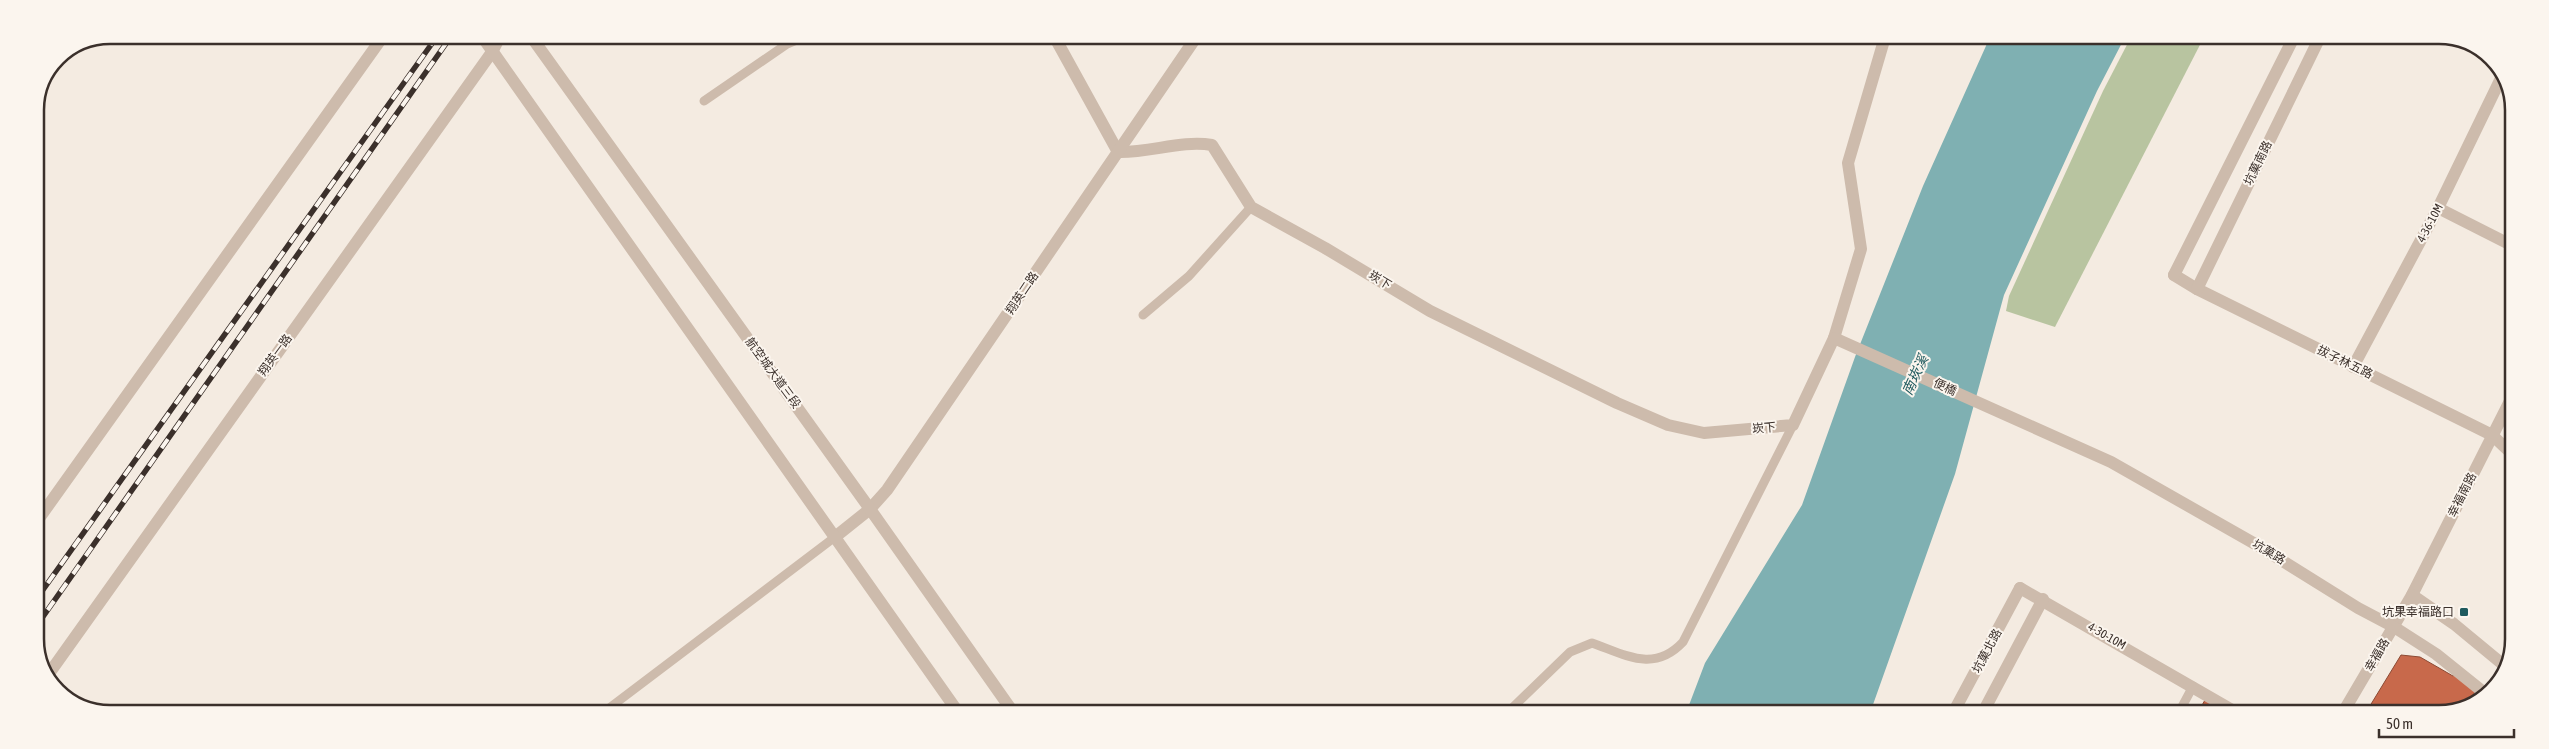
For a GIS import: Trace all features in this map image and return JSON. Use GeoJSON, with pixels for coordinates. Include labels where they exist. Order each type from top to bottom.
{"type":"FeatureCollection","features":[{"type":"Feature","properties":{"kind":"street"},"geometry":{"type":"LineString","coordinates":[[44,511],[378,44]]}},
{"type":"Feature","properties":{"kind":"street"},"geometry":{"type":"LineString","coordinates":[[487,44],[953,705]]}},
{"type":"Feature","properties":{"kind":"street","name":"翔英一路"},"geometry":{"type":"LineString","coordinates":[[52,670],[492,52],[496,44]]}},
{"type":"Feature","properties":{"kind":"street","name":"航空城大道三段"},"geometry":{"type":"LineString","coordinates":[[536,44],[870,509],[1008,705]]}},
{"type":"Feature","properties":{"kind":"street"},"geometry":{"type":"LineString","coordinates":[[1058,44],[1118,152]]}},
{"type":"Feature","properties":{"kind":"street","name":"翔英二路"},"geometry":{"type":"LineString","coordinates":[[835,537],[870,509],[887,490],[1192,44]]}},
{"type":"Feature","properties":{"kind":"street","name":"崁下"},"geometry":{"type":"LineString","coordinates":[[1118,152],[1139,153],[1198,143],[1212,145],[1251,207],[1430,310],[1617,403],[1668,425],[1704,433],[1793,425],[1834,338],[1861,249],[1848,163],[1882,44]]}},
{"type":"Feature","properties":{"kind":"street","name":"坑菓南路"},"geometry":{"type":"LineString","coordinates":[[2174,275],[2290,44]]}},
{"type":"Feature","properties":{"kind":"street","name":"坑菓南路"},"geometry":{"type":"LineString","coordinates":[[2196,288],[2317,44]]}},
{"type":"Feature","properties":{"kind":"street","name":"4-36-10M"},"geometry":{"type":"LineString","coordinates":[[2354,367],[2438,208],[2499,83]]}},
{"type":"Feature","properties":{"kind":"street"},"geometry":{"type":"LineString","coordinates":[[2438,208],[2505,242]]}},
{"type":"Feature","properties":{"kind":"street","name":"拔子林五路"},"geometry":{"type":"LineString","coordinates":[[2174,275],[2196,288],[2492,435],[2505,447]]}},
{"type":"Feature","properties":{"kind":"street","name":"便橋"},"geometry":{"type":"LineString","coordinates":[[1834,338],[2039,429]]}},
{"type":"Feature","properties":{"kind":"street","name":"幸福南路"},"geometry":{"type":"LineString","coordinates":[[2412,595],[2505,410]]}},
{"type":"Feature","properties":{"kind":"street","name":"坑菓路"},"geometry":{"type":"LineString","coordinates":[[2039,429],[2111,462],[2257,545],[2436,654],[2481,690]]}},
{"type":"Feature","properties":{"kind":"street","name":"4-30-10M"},"geometry":{"type":"LineString","coordinates":[[2020,588],[2043,599],[2224,705]]}},
{"type":"Feature","properties":{"kind":"street","name":"坑菓北路"},"geometry":{"type":"LineString","coordinates":[[1958,705],[2020,588]]}},
{"type":"Feature","properties":{"kind":"street"},"geometry":{"type":"LineString","coordinates":[[2412,595],[2454,624],[2501,663]]}},
{"type":"Feature","properties":{"kind":"street","name":"幸福路"},"geometry":{"type":"LineString","coordinates":[[2347,705],[2412,595]]}},
{"type":"Feature","properties":{"kind":"street","name":"坑菓北路"},"geometry":{"type":"LineString","coordinates":[[1987,705],[2043,599]]}},
{"type":"Feature","properties":{"kind":"lane"},"geometry":{"type":"LineString","coordinates":[[704,101],[787,44]]}},
{"type":"Feature","properties":{"kind":"lane"},"geometry":{"type":"LineString","coordinates":[[1143,315],[1189,276],[1251,207]]}},
{"type":"Feature","properties":{"kind":"lane","name":"崁下"},"geometry":{"type":"LineString","coordinates":[[1514,705],[1570,652],[1592,643],[1638,659],[1653,660],[1665,658],[1683,642],[1793,425]]}},
{"type":"Feature","properties":{"kind":"lane"},"geometry":{"type":"LineString","coordinates":[[613,705],[835,537]]}},
{"type":"Feature","properties":{"kind":"lane"},"geometry":{"type":"LineString","coordinates":[[2183,705],[2193,686]]}},
{"type":"Feature","properties":{"kind":"green space"},"geometry":{"type":"Polygon","coordinates":[[[2127,44],[2200,44],[2055,327],[2006,311],[2009,296],[2103,91],[2127,44]]]}},
{"type":"Feature","properties":{"kind":"water","name":"南崁溪"},"geometry":{"type":"Polygon","coordinates":[[[1987,44],[2121,44],[2097,91],[2004,295],[1955,474],[1873,705],[1689,705],[1705,663],[1802,505],[1855,357],[1923,186],[1987,44]]]}},
{"type":"Feature","properties":{"kind":"building"},"geometry":{"type":"Polygon","coordinates":[[[2401,655],[2420,657],[2453,676],[2455,673],[2467,681],[2465,684],[2475,692],[2468,698],[2452,704],[2370,705],[2401,655]]]}},
{"type":"Feature","properties":{"kind":"building"},"geometry":{"type":"Polygon","coordinates":[[[2205,700],[2213,705],[2202,705],[2205,700]]]}},
{"type":"Feature","properties":{"kind":"railway"},"geometry":{"type":"LineString","coordinates":[[44,588],[432,44]]}},
{"type":"Feature","properties":{"kind":"railway"},"geometry":{"type":"LineString","coordinates":[[44,615],[446,44]]}},
{"type":"Feature","properties":{"kind":"place","name":"坑果幸福路口"},"geometry":{"type":"Point","coordinates":[2464,612]}}]}
